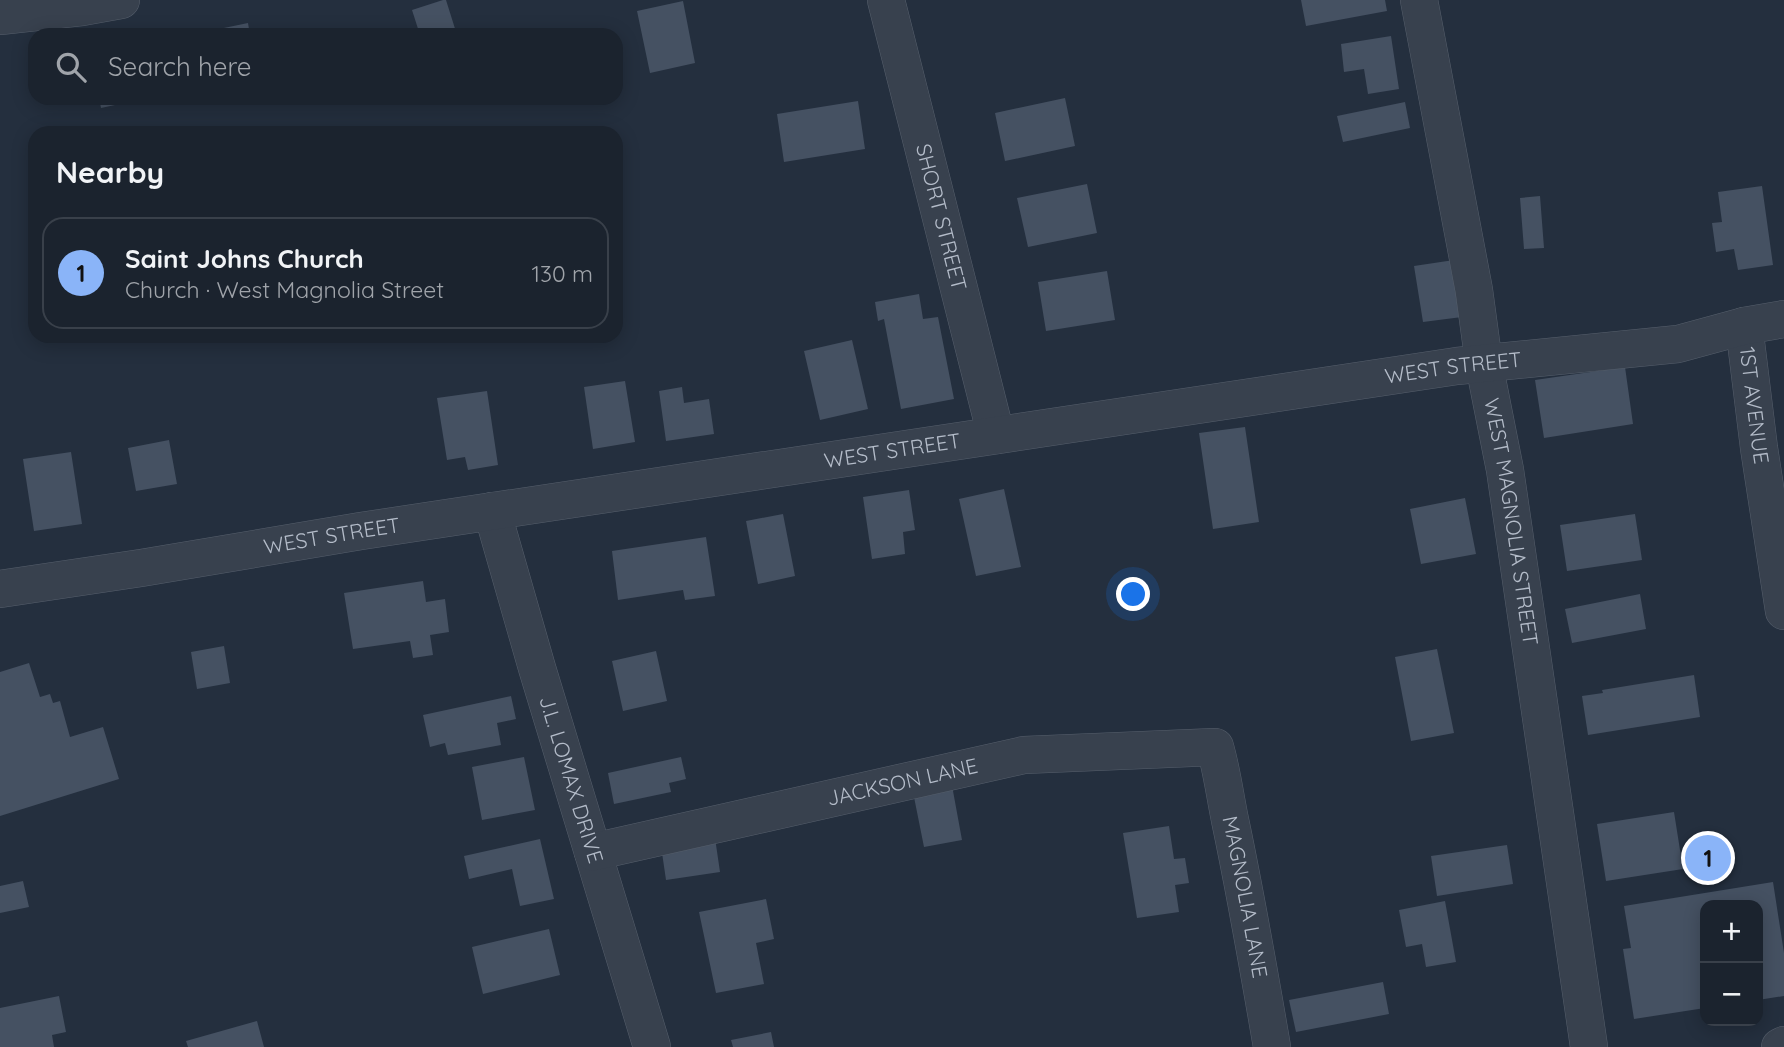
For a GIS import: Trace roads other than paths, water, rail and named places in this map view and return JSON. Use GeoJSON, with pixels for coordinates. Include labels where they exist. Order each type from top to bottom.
{"type":"FeatureCollection","features":[{"type":"Feature","properties":{"kind":"street"},"geometry":{"type":"LineString","coordinates":[[0,16],[121,0]]}},
{"type":"Feature","properties":{"kind":"street","name":"SHORT STREET"},"geometry":{"type":"LineString","coordinates":[[886,0],[996,435]]}},
{"type":"Feature","properties":{"kind":"street","name":"WEST MAGNOLIA STREET"},"geometry":{"type":"LineString","coordinates":[[1419,0],[1474,290],[1484,364],[1507,484],[1579,1045]]}},
{"type":"Feature","properties":{"kind":"street","name":"WEST STREET"},"geometry":{"type":"LineString","coordinates":[[0,589],[492,511],[1444,368],[1678,344],[1744,326],[1784,320]]}},
{"type":"Feature","properties":{"kind":"street","name":"1ST AVENUE"},"geometry":{"type":"LineString","coordinates":[[1744,326],[1759,448],[1784,611]]}},
{"type":"Feature","properties":{"kind":"street","name":"J.L. LOMAX DRIVE"},"geometry":{"type":"LineString","coordinates":[[492,511],[652,1047]]}},
{"type":"Feature","properties":{"kind":"street","name":"JACKSON LANE"},"geometry":{"type":"LineString","coordinates":[[593,852],[1024,755],[1215,747]]}},
{"type":"Feature","properties":{"kind":"street","name":"MAGNOLIA LANE"},"geometry":{"type":"LineString","coordinates":[[1215,747],[1222,771],[1272,1047]]}},
{"type":"Feature","properties":{"kind":"place","name":"Saint Johns Church"},"geometry":{"type":"Point","coordinates":[1708,858]}}]}
